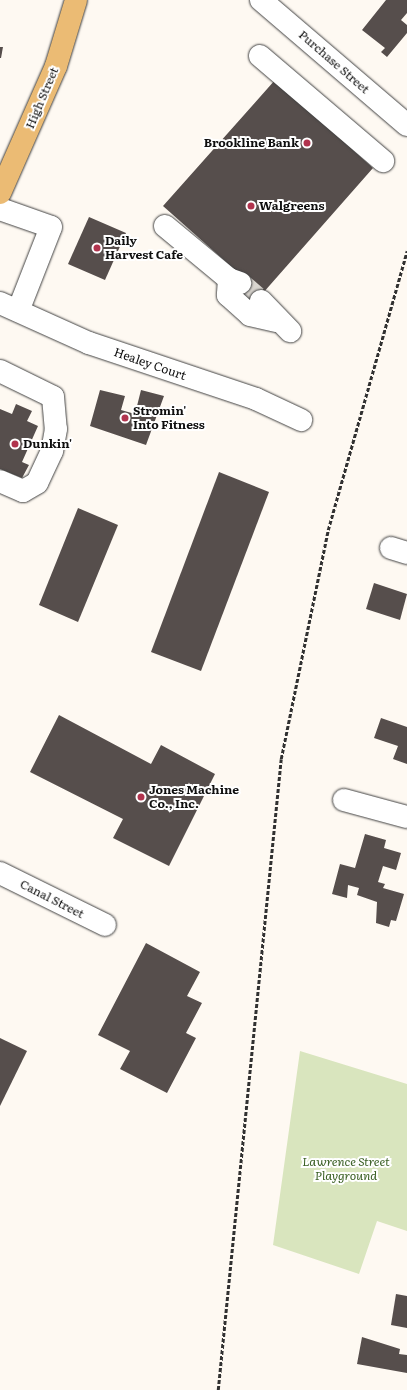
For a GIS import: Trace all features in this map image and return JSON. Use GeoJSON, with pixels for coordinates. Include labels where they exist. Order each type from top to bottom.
{"type":"FeatureCollection","features":[{"type":"Feature","properties":{"kind":"main road","name":"High Street"},"geometry":{"type":"LineString","coordinates":[[0,193],[56,66],[76,0]]}},
{"type":"Feature","properties":{"kind":"street","name":"Purchase Street"},"geometry":{"type":"LineString","coordinates":[[261,0],[407,125]]}},
{"type":"Feature","properties":{"kind":"street"},"geometry":{"type":"LineString","coordinates":[[260,56],[383,161]]}},
{"type":"Feature","properties":{"kind":"street"},"geometry":{"type":"LineString","coordinates":[[0,209],[51,227],[9,307]]}},
{"type":"Feature","properties":{"kind":"street"},"geometry":{"type":"LineString","coordinates":[[165,226],[235,281],[228,296],[250,315],[283,326],[261,301]]}},
{"type":"Feature","properties":{"kind":"street","name":"Healey Court"},"geometry":{"type":"LineString","coordinates":[[9,307],[89,343],[256,399],[300,420]]}},
{"type":"Feature","properties":{"kind":"street"},"geometry":{"type":"LineString","coordinates":[[0,371],[53,397],[56,429],[44,473],[37,483],[23,491],[0,481]]}},
{"type":"Feature","properties":{"kind":"street"},"geometry":{"type":"LineString","coordinates":[[344,800],[407,816]]}},
{"type":"Feature","properties":{"kind":"street","name":"Canal Street"},"geometry":{"type":"LineString","coordinates":[[0,873],[105,925]]}},
{"type":"Feature","properties":{"kind":"path"},"geometry":{"type":"LineString","coordinates":[[218,1390],[281,759],[328,530],[407,251]]}},
{"type":"Feature","properties":{"kind":"green space","name":"Lawrence Street Playground"},"geometry":{"type":"Polygon","coordinates":[[[300,1051],[407,1084],[407,1231],[377,1221],[359,1274],[273,1245],[300,1051]]]}},
{"type":"Feature","properties":{"kind":"building"},"geometry":{"type":"Polygon","coordinates":[[[386,0],[407,0],[407,13],[401,20],[407,25],[407,33],[387,57],[381,52],[385,48],[362,30],[386,0]]]}},
{"type":"Feature","properties":{"kind":"building"},"geometry":{"type":"Polygon","coordinates":[[[0,47],[3,47],[1,58],[0,58],[0,47]]]}},
{"type":"Feature","properties":{"kind":"building"},"geometry":{"type":"Polygon","coordinates":[[[275,80],[373,168],[263,293],[253,310],[233,291],[244,278],[163,206],[275,80]]]}},
{"type":"Feature","properties":{"kind":"building","name":"Daily Harvest Cafe"},"geometry":{"type":"Polygon","coordinates":[[[89,217],[126,233],[105,280],[68,264],[89,217]]]}},
{"type":"Feature","properties":{"kind":"building","name":"Stromin' Into Fitness"},"geometry":{"type":"Polygon","coordinates":[[[100,390],[125,396],[121,410],[135,414],[141,390],[164,396],[146,445],[90,426],[100,390]]]}},
{"type":"Feature","properties":{"kind":"building","name":"Dunkin'"},"geometry":{"type":"Polygon","coordinates":[[[16,404],[32,411],[27,421],[38,426],[22,462],[29,465],[22,478],[0,469],[0,409],[12,414],[16,404]]]}},
{"type":"Feature","properties":{"kind":"building"},"geometry":{"type":"Polygon","coordinates":[[[219,472],[269,492],[201,671],[151,652],[219,472]]]}},
{"type":"Feature","properties":{"kind":"building"},"geometry":{"type":"Polygon","coordinates":[[[78,508],[118,525],[78,622],[39,605],[78,508]]]}},
{"type":"Feature","properties":{"kind":"building"},"geometry":{"type":"Polygon","coordinates":[[[374,583],[407,594],[400,620],[366,609],[374,583]]]}},
{"type":"Feature","properties":{"kind":"building","name":"Jones Machine Co., Inc."},"geometry":{"type":"Polygon","coordinates":[[[59,715],[151,764],[161,745],[215,774],[169,866],[113,838],[123,819],[30,772],[59,715]]]}},
{"type":"Feature","properties":{"kind":"building"},"geometry":{"type":"Polygon","coordinates":[[[381,718],[407,727],[407,764],[393,759],[398,746],[374,738],[381,718]]]}},
{"type":"Feature","properties":{"kind":"building"},"geometry":{"type":"Polygon","coordinates":[[[365,834],[386,840],[384,848],[401,853],[396,870],[383,866],[378,882],[385,884],[383,888],[404,894],[396,921],[391,920],[389,927],[376,923],[377,902],[357,895],[359,888],[348,885],[347,898],[332,894],[340,864],[355,868],[365,834]]]}},
{"type":"Feature","properties":{"kind":"building"},"geometry":{"type":"Polygon","coordinates":[[[146,943],[200,972],[187,996],[202,1003],[186,1033],[196,1038],[167,1093],[120,1069],[130,1051],[98,1035],[146,943]]]}},
{"type":"Feature","properties":{"kind":"building"},"geometry":{"type":"Polygon","coordinates":[[[0,1038],[27,1051],[0,1106],[0,1038]]]}},
{"type":"Feature","properties":{"kind":"building"},"geometry":{"type":"Polygon","coordinates":[[[396,1294],[407,1296],[407,1328],[391,1325],[396,1294]]]}},
{"type":"Feature","properties":{"kind":"building"},"geometry":{"type":"Polygon","coordinates":[[[362,1337],[400,1349],[399,1354],[407,1355],[407,1373],[357,1364],[362,1337]]]}},
{"type":"Feature","properties":{"kind":"tunnel"},"geometry":{"type":"LineString","coordinates":[[240,283],[261,301]]}},
{"type":"Feature","properties":{"kind":"place","name":"Brookline Bank"},"geometry":{"type":"Point","coordinates":[307,143]}},
{"type":"Feature","properties":{"kind":"place","name":"Walgreens"},"geometry":{"type":"Point","coordinates":[251,206]}},
{"type":"Feature","properties":{"kind":"place","name":"Daily Harvest Cafe"},"geometry":{"type":"Point","coordinates":[97,248]}},
{"type":"Feature","properties":{"kind":"place","name":"Stromin' Into Fitness"},"geometry":{"type":"Point","coordinates":[125,418]}},
{"type":"Feature","properties":{"kind":"place","name":"Dunkin'"},"geometry":{"type":"Point","coordinates":[15,444]}},
{"type":"Feature","properties":{"kind":"place","name":"Jones Machine Co., Inc."},"geometry":{"type":"Point","coordinates":[141,797]}}]}
